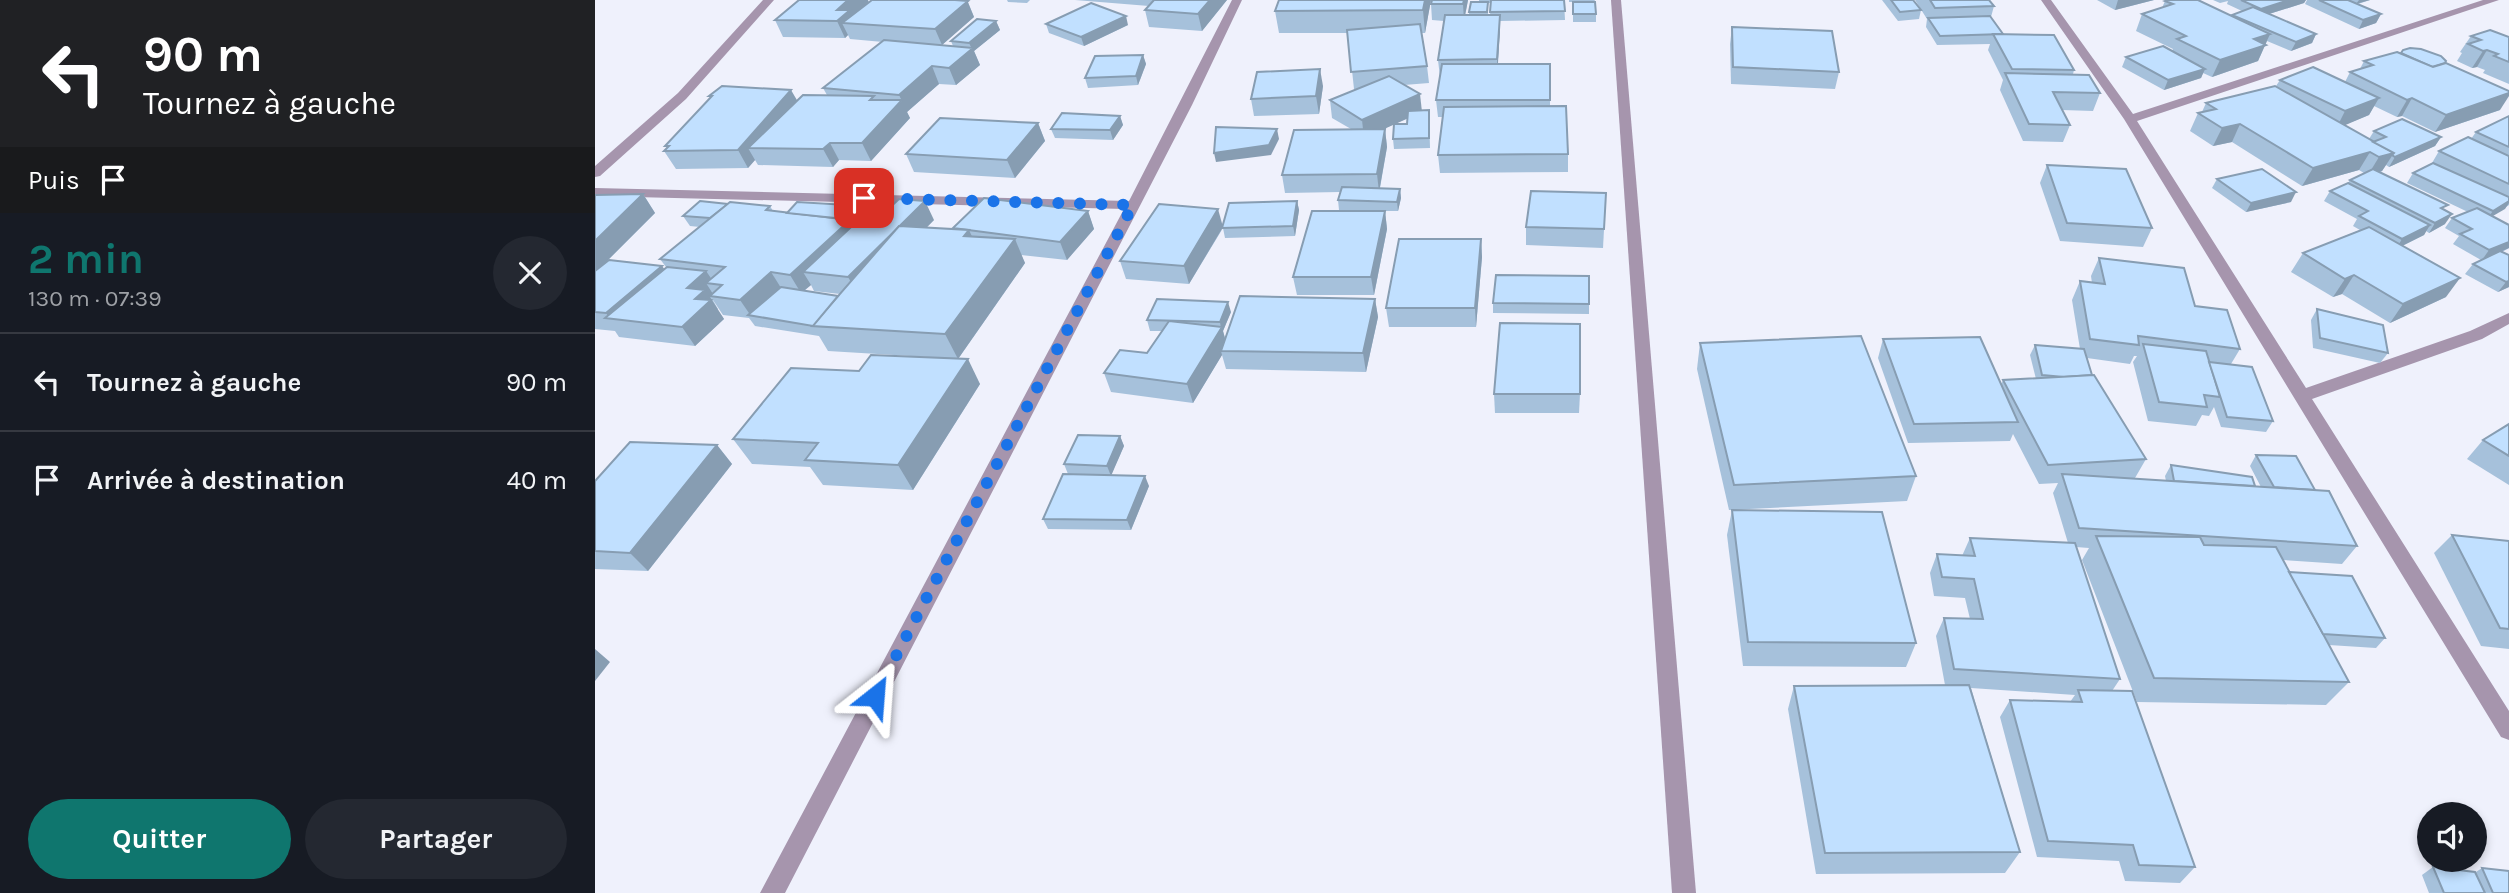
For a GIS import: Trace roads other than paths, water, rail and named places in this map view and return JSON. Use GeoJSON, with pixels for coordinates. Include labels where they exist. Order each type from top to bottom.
{"type":"FeatureCollection","features":[{"type":"Feature","properties":{"kind":"street"},"geometry":{"type":"LineString","coordinates":[[595,173],[682,96],[769,0]]}},
{"type":"Feature","properties":{"kind":"street"},"geometry":{"type":"LineString","coordinates":[[772,893],[1133,205],[1237,0]]}},
{"type":"Feature","properties":{"kind":"street"},"geometry":{"type":"LineString","coordinates":[[1616,0],[1684,893]]}},
{"type":"Feature","properties":{"kind":"street"},"geometry":{"type":"LineString","coordinates":[[2046,0],[2130,119],[2509,730]]}},
{"type":"Feature","properties":{"kind":"street"},"geometry":{"type":"LineString","coordinates":[[2130,119],[2494,0]]}},
{"type":"Feature","properties":{"kind":"street"},"geometry":{"type":"LineString","coordinates":[[595,192],[1133,205]]}},
{"type":"Feature","properties":{"kind":"street"},"geometry":{"type":"LineString","coordinates":[[2302,396],[2476,335],[2509,317]]}}]}
